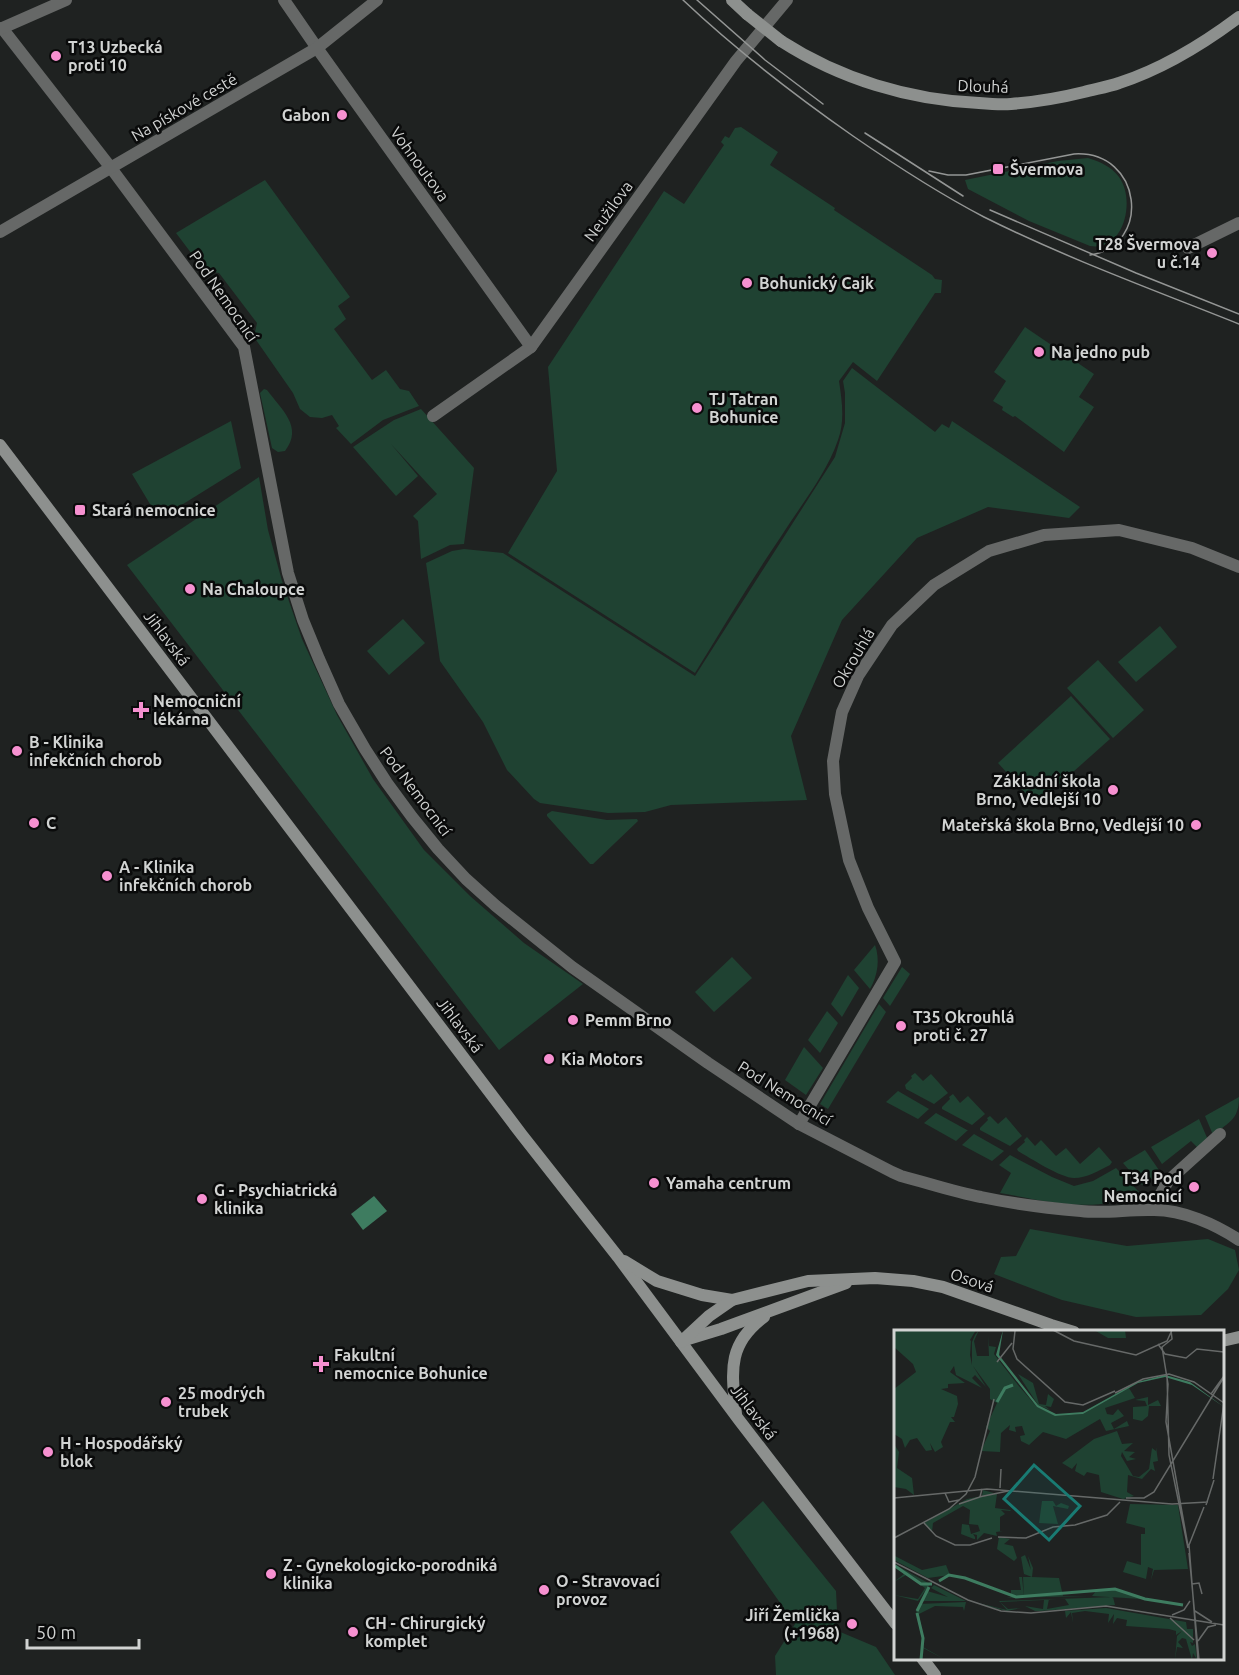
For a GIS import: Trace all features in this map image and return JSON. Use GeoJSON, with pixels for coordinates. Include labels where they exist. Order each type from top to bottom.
{"type":"FeatureCollection","features":[{"type":"Feature","properties":{"kind":"main road","name":"Dlouhá"},"geometry":{"type":"LineString","coordinates":[[732,0],[781,41],[804,56],[838,71],[905,94],[953,102],[1010,105],[1118,84],[1157,68],[1208,39],[1239,17]]}},
{"type":"Feature","properties":{"kind":"main road","name":"Jihlavská"},"geometry":{"type":"LineString","coordinates":[[0,445],[522,1135],[618,1257],[736,1416],[894,1621]]}},
{"type":"Feature","properties":{"kind":"main road"},"geometry":{"type":"LineString","coordinates":[[618,1257],[657,1281],[702,1296],[732,1300]]}},
{"type":"Feature","properties":{"kind":"main road","name":"Osová"},"geometry":{"type":"LineString","coordinates":[[732,1300],[808,1281],[875,1278],[903,1280],[943,1287],[1067,1330]]}},
{"type":"Feature","properties":{"kind":"main road","name":"Osová"},"geometry":{"type":"LineString","coordinates":[[681,1342],[856,1279]]}},
{"type":"Feature","properties":{"kind":"main road"},"geometry":{"type":"LineString","coordinates":[[681,1342],[709,1316],[732,1300]]}},
{"type":"Feature","properties":{"kind":"main road"},"geometry":{"type":"LineString","coordinates":[[736,1416],[732,1373],[738,1346],[754,1325],[775,1309]]}},
{"type":"Feature","properties":{"kind":"main road"},"geometry":{"type":"LineString","coordinates":[[1224,1341],[1239,1337]]}},
{"type":"Feature","properties":{"kind":"main road"},"geometry":{"type":"LineString","coordinates":[[923,1660],[935,1675]]}},
{"type":"Feature","properties":{"kind":"street"},"geometry":{"type":"LineString","coordinates":[[1,28],[66,0]]}},
{"type":"Feature","properties":{"kind":"street","name":"Vohnoutova"},"geometry":{"type":"LineString","coordinates":[[284,0],[531,347]]}},
{"type":"Feature","properties":{"kind":"street","name":"Na pískové cestě"},"geometry":{"type":"LineString","coordinates":[[0,232],[317,48],[377,0]]}},
{"type":"Feature","properties":{"kind":"street","name":"Neužilova"},"geometry":{"type":"LineString","coordinates":[[433,416],[531,347],[736,62],[787,0]]}},
{"type":"Feature","properties":{"kind":"street","name":"Pod Nemocnicí"},"geometry":{"type":"LineString","coordinates":[[1,28],[111,168],[244,347],[288,573],[319,660],[339,704],[387,783],[438,849],[466,879],[572,967],[708,1063],[799,1124],[901,1176],[980,1197],[1027,1205],[1089,1212],[1156,1210],[1178,1213],[1201,1220],[1239,1240]]}},
{"type":"Feature","properties":{"kind":"street"},"geometry":{"type":"LineString","coordinates":[[1188,248],[1239,223]]}},
{"type":"Feature","properties":{"kind":"street","name":"Okrouhlá"},"geometry":{"type":"LineString","coordinates":[[799,1124],[895,962],[868,908],[849,860],[835,794],[833,761],[842,712],[858,676],[892,625],[934,585],[989,551],[1044,535],[1119,530],[1192,548],[1239,567]]}},
{"type":"Feature","properties":{"kind":"street"},"geometry":{"type":"LineString","coordinates":[[1156,1210],[1159,1197],[1168,1180],[1220,1134]]}},
{"type":"Feature","properties":{"kind":"shaded area","name":"TJ Tatran Bohunice"},"geometry":{"type":"Polygon","coordinates":[[[741,127],[778,152],[770,165],[935,279],[942,280],[941,293],[935,293],[877,381],[853,362],[839,381],[842,426],[827,466],[695,673],[508,553],[557,471],[548,367],[664,191],[684,204],[724,145],[721,142],[725,136],[729,138],[735,128],[741,127]]]}},
{"type":"Feature","properties":{"kind":"shaded area"},"geometry":{"type":"Polygon","coordinates":[[[1088,158],[1105,165],[1116,173],[1124,187],[1126,198],[1124,222],[1119,233],[1102,246],[1090,246],[1029,221],[968,189],[965,180],[1058,161],[1088,158]]]}},
{"type":"Feature","properties":{"kind":"shaded area"},"geometry":{"type":"Polygon","coordinates":[[[265,180],[350,297],[338,306],[346,319],[334,329],[372,380],[386,370],[400,389],[409,391],[419,406],[383,420],[351,444],[336,428],[339,426],[332,415],[322,418],[310,417],[300,409],[293,393],[254,337],[257,323],[219,273],[204,270],[176,233],[265,180]]]}},
{"type":"Feature","properties":{"kind":"shaded area"},"geometry":{"type":"Polygon","coordinates":[[[1025,327],[1094,374],[1079,397],[1094,407],[1064,452],[1015,416],[1002,410],[1003,407],[993,401],[1006,381],[994,372],[1025,327]]]}},
{"type":"Feature","properties":{"kind":"shaded area"},"geometry":{"type":"Polygon","coordinates":[[[852,368],[935,432],[942,424],[949,428],[952,421],[1080,507],[1069,518],[988,507],[917,538],[842,620],[791,736],[807,800],[671,805],[645,812],[608,813],[540,803],[534,799],[507,770],[483,722],[440,661],[426,563],[452,551],[464,549],[503,553],[695,676],[835,457],[845,423],[843,381],[852,368]]]}},
{"type":"Feature","properties":{"kind":"shaded area"},"geometry":{"type":"Polygon","coordinates":[[[264,389],[284,411],[291,426],[292,434],[285,451],[278,452],[272,448],[260,393],[264,389]]]}},
{"type":"Feature","properties":{"kind":"shaded area"},"geometry":{"type":"Polygon","coordinates":[[[421,409],[474,468],[464,544],[450,545],[421,559],[418,521],[413,516],[437,494],[391,444],[418,476],[396,496],[353,447],[394,420],[421,409]]]}},
{"type":"Feature","properties":{"kind":"shaded area"},"geometry":{"type":"Polygon","coordinates":[[[231,421],[241,468],[159,519],[132,474],[231,421]]]}},
{"type":"Feature","properties":{"kind":"shaded area"},"geometry":{"type":"Polygon","coordinates":[[[259,477],[268,530],[282,581],[302,639],[337,715],[373,779],[424,850],[470,896],[524,943],[583,984],[499,1050],[127,565],[259,477]]]}},
{"type":"Feature","properties":{"kind":"shaded area"},"geometry":{"type":"Polygon","coordinates":[[[403,619],[425,643],[389,675],[367,651],[403,619]]]}},
{"type":"Feature","properties":{"kind":"shaded area"},"geometry":{"type":"Polygon","coordinates":[[[1160,626],[1177,647],[1136,682],[1118,662],[1160,626]]]}},
{"type":"Feature","properties":{"kind":"shaded area"},"geometry":{"type":"Polygon","coordinates":[[[1098,660],[1144,710],[1113,738],[1067,688],[1098,660]]]}},
{"type":"Feature","properties":{"kind":"shaded area"},"geometry":{"type":"Polygon","coordinates":[[[1071,696],[1110,739],[1036,805],[998,763],[1071,696]]]}},
{"type":"Feature","properties":{"kind":"shaded area"},"geometry":{"type":"Polygon","coordinates":[[[552,811],[607,820],[637,819],[638,821],[593,864],[590,864],[547,816],[552,811]]]}},
{"type":"Feature","properties":{"kind":"shaded area"},"geometry":{"type":"Polygon","coordinates":[[[875,945],[877,967],[870,989],[854,970],[875,945]]]}},
{"type":"Feature","properties":{"kind":"shaded area"},"geometry":{"type":"Polygon","coordinates":[[[732,957],[752,978],[714,1012],[695,992],[732,957]]]}},
{"type":"Feature","properties":{"kind":"shaded area"},"geometry":{"type":"Polygon","coordinates":[[[902,967],[910,974],[890,1006],[883,998],[902,967]]]}},
{"type":"Feature","properties":{"kind":"shaded area"},"geometry":{"type":"Polygon","coordinates":[[[848,975],[859,988],[842,1017],[831,1004],[848,975]]]}},
{"type":"Feature","properties":{"kind":"shaded area"},"geometry":{"type":"Polygon","coordinates":[[[879,1004],[886,1012],[828,1109],[820,1104],[879,1004]]]}},
{"type":"Feature","properties":{"kind":"shaded area"},"geometry":{"type":"Polygon","coordinates":[[[827,1011],[838,1023],[820,1053],[808,1040],[827,1011]]]}},
{"type":"Feature","properties":{"kind":"shaded area"},"geometry":{"type":"Polygon","coordinates":[[[804,1047],[823,1068],[806,1095],[785,1080],[804,1047]]]}},
{"type":"Feature","properties":{"kind":"shaded area"},"geometry":{"type":"Polygon","coordinates":[[[915,1073],[923,1081],[931,1074],[948,1093],[934,1104],[906,1089],[905,1085],[915,1073]]]}},
{"type":"Feature","properties":{"kind":"shaded area"},"geometry":{"type":"Polygon","coordinates":[[[898,1091],[929,1109],[918,1119],[886,1102],[898,1091]]]}},
{"type":"Feature","properties":{"kind":"shaded area"},"geometry":{"type":"Polygon","coordinates":[[[953,1094],[960,1103],[968,1096],[985,1114],[972,1125],[942,1109],[953,1094]]]}},
{"type":"Feature","properties":{"kind":"shaded area"},"geometry":{"type":"Polygon","coordinates":[[[1239,1097],[1235,1116],[1213,1135],[1205,1116],[1239,1097]]]}},
{"type":"Feature","properties":{"kind":"shaded area"},"geometry":{"type":"Polygon","coordinates":[[[936,1113],[968,1130],[956,1141],[924,1123],[936,1113]]]}},
{"type":"Feature","properties":{"kind":"shaded area"},"geometry":{"type":"Polygon","coordinates":[[[990,1116],[998,1124],[1006,1117],[1022,1136],[1010,1146],[980,1130],[990,1116]]]}},
{"type":"Feature","properties":{"kind":"shaded area"},"geometry":{"type":"Polygon","coordinates":[[[1199,1119],[1208,1140],[1198,1148],[1191,1141],[1162,1164],[1151,1147],[1199,1119]]]}},
{"type":"Feature","properties":{"kind":"shaded area"},"geometry":{"type":"Polygon","coordinates":[[[974,1134],[1004,1151],[992,1161],[962,1145],[974,1134]]]}},
{"type":"Feature","properties":{"kind":"shaded area"},"geometry":{"type":"Polygon","coordinates":[[[1027,1137],[1035,1146],[1041,1140],[1056,1156],[1066,1148],[1080,1164],[1099,1147],[1112,1162],[1110,1165],[1079,1178],[1061,1175],[1018,1151],[1017,1149],[1027,1137]]]}},
{"type":"Feature","properties":{"kind":"shaded area"},"geometry":{"type":"Polygon","coordinates":[[[1145,1150],[1161,1173],[1142,1185],[1123,1163],[1145,1150]]]}},
{"type":"Feature","properties":{"kind":"shaded area"},"geometry":{"type":"Polygon","coordinates":[[[1010,1155],[1074,1186],[1093,1181],[1116,1168],[1140,1193],[1113,1202],[1085,1205],[1056,1203],[1000,1193],[1011,1173],[999,1165],[1010,1155]]]}},
{"type":"Feature","properties":{"kind":"shaded area"},"geometry":{"type":"Polygon","coordinates":[[[374,1196],[387,1211],[363,1230],[351,1214],[374,1196]]]}},
{"type":"Feature","properties":{"kind":"shaded area"},"geometry":{"type":"Polygon","coordinates":[[[1030,1229],[1127,1246],[1208,1239],[1235,1250],[1239,1270],[1228,1289],[1201,1315],[1136,1317],[1062,1300],[994,1274],[1001,1257],[1016,1256],[1030,1229]]]}},
{"type":"Feature","properties":{"kind":"shaded area"},"geometry":{"type":"Polygon","coordinates":[[[763,1501],[836,1591],[838,1631],[876,1647],[895,1675],[776,1675],[775,1656],[795,1624],[730,1532],[763,1501]]]}},
{"type":"Feature","properties":{"kind":"tram line"},"geometry":{"type":"LineString","coordinates":[[683,0],[744,54],[809,104],[885,158],[950,198],[1046,246],[1239,324]]}},
{"type":"Feature","properties":{"kind":"tram line"},"geometry":{"type":"LineString","coordinates":[[697,0],[765,60],[823,104]]}},
{"type":"Feature","properties":{"kind":"tram line"},"geometry":{"type":"LineString","coordinates":[[865,133],[963,196]]}},
{"type":"Feature","properties":{"kind":"tram line"},"geometry":{"type":"LineString","coordinates":[[929,171],[948,175],[966,175],[1074,154],[1097,157],[1114,167],[1126,182],[1131,200],[1130,218],[1123,235],[1110,248],[1090,255]]}},
{"type":"Feature","properties":{"kind":"tram line"},"geometry":{"type":"LineString","coordinates":[[990,210],[1136,273],[1239,314]]}},
{"type":"Feature","properties":{"kind":"place","name":"T13 Uzbecká proti 10"},"geometry":{"type":"Point","coordinates":[56,56]}},
{"type":"Feature","properties":{"kind":"place","name":"Gabon"},"geometry":{"type":"Point","coordinates":[342,115]}},
{"type":"Feature","properties":{"kind":"place","name":"Švermova"},"geometry":{"type":"Point","coordinates":[998,169]}},
{"type":"Feature","properties":{"kind":"place","name":"T28 Švermova u č.14"},"geometry":{"type":"Point","coordinates":[1212,253]}},
{"type":"Feature","properties":{"kind":"place","name":"Bohunický Cajk"},"geometry":{"type":"Point","coordinates":[747,283]}},
{"type":"Feature","properties":{"kind":"place","name":"Na jedno pub"},"geometry":{"type":"Point","coordinates":[1039,352]}},
{"type":"Feature","properties":{"kind":"place","name":"TJ Tatran Bohunice"},"geometry":{"type":"Point","coordinates":[697,408]}},
{"type":"Feature","properties":{"kind":"place","name":"Stará nemocnice"},"geometry":{"type":"Point","coordinates":[80,510]}},
{"type":"Feature","properties":{"kind":"place","name":"Na Chaloupce"},"geometry":{"type":"Point","coordinates":[190,589]}},
{"type":"Feature","properties":{"kind":"place","name":"Nemocniční lékárna"},"geometry":{"type":"Point","coordinates":[141,710]}},
{"type":"Feature","properties":{"kind":"place","name":"B - Klinika infekčních chorob"},"geometry":{"type":"Point","coordinates":[17,751]}},
{"type":"Feature","properties":{"kind":"place","name":"Základní škola Brno, Vedlejší 10"},"geometry":{"type":"Point","coordinates":[1113,790]}},
{"type":"Feature","properties":{"kind":"place","name":"C"},"geometry":{"type":"Point","coordinates":[34,823]}},
{"type":"Feature","properties":{"kind":"place","name":"Mateřská škola Brno, Vedlejší 10"},"geometry":{"type":"Point","coordinates":[1196,825]}},
{"type":"Feature","properties":{"kind":"place","name":"A - Klinika infekčních chorob"},"geometry":{"type":"Point","coordinates":[107,876]}},
{"type":"Feature","properties":{"kind":"place","name":"Pemm Brno"},"geometry":{"type":"Point","coordinates":[573,1020]}},
{"type":"Feature","properties":{"kind":"place","name":"T35 Okrouhlá proti č. 27"},"geometry":{"type":"Point","coordinates":[901,1026]}},
{"type":"Feature","properties":{"kind":"place","name":"Kia Motors"},"geometry":{"type":"Point","coordinates":[549,1059]}},
{"type":"Feature","properties":{"kind":"place","name":"Yamaha centrum"},"geometry":{"type":"Point","coordinates":[654,1183]}},
{"type":"Feature","properties":{"kind":"place","name":"T34 Pod Nemocnicí"},"geometry":{"type":"Point","coordinates":[1194,1187]}},
{"type":"Feature","properties":{"kind":"place","name":"G - Psychiatrická klinika"},"geometry":{"type":"Point","coordinates":[202,1199]}},
{"type":"Feature","properties":{"kind":"place","name":"Fakultní nemocnice Bohunice"},"geometry":{"type":"Point","coordinates":[321,1364]}},
{"type":"Feature","properties":{"kind":"place","name":"25 modrých trubek"},"geometry":{"type":"Point","coordinates":[166,1402]}},
{"type":"Feature","properties":{"kind":"place","name":"H - Hospodářský blok"},"geometry":{"type":"Point","coordinates":[48,1452]}},
{"type":"Feature","properties":{"kind":"place","name":"Z - Gynekologicko-porodniká klinika"},"geometry":{"type":"Point","coordinates":[271,1574]}},
{"type":"Feature","properties":{"kind":"place","name":"O - Stravovací provoz"},"geometry":{"type":"Point","coordinates":[544,1590]}},
{"type":"Feature","properties":{"kind":"place","name":"Jiří Žemlička (+1968)"},"geometry":{"type":"Point","coordinates":[852,1624]}},
{"type":"Feature","properties":{"kind":"place","name":"CH - Chirurgický komplet"},"geometry":{"type":"Point","coordinates":[353,1632]}}]}
